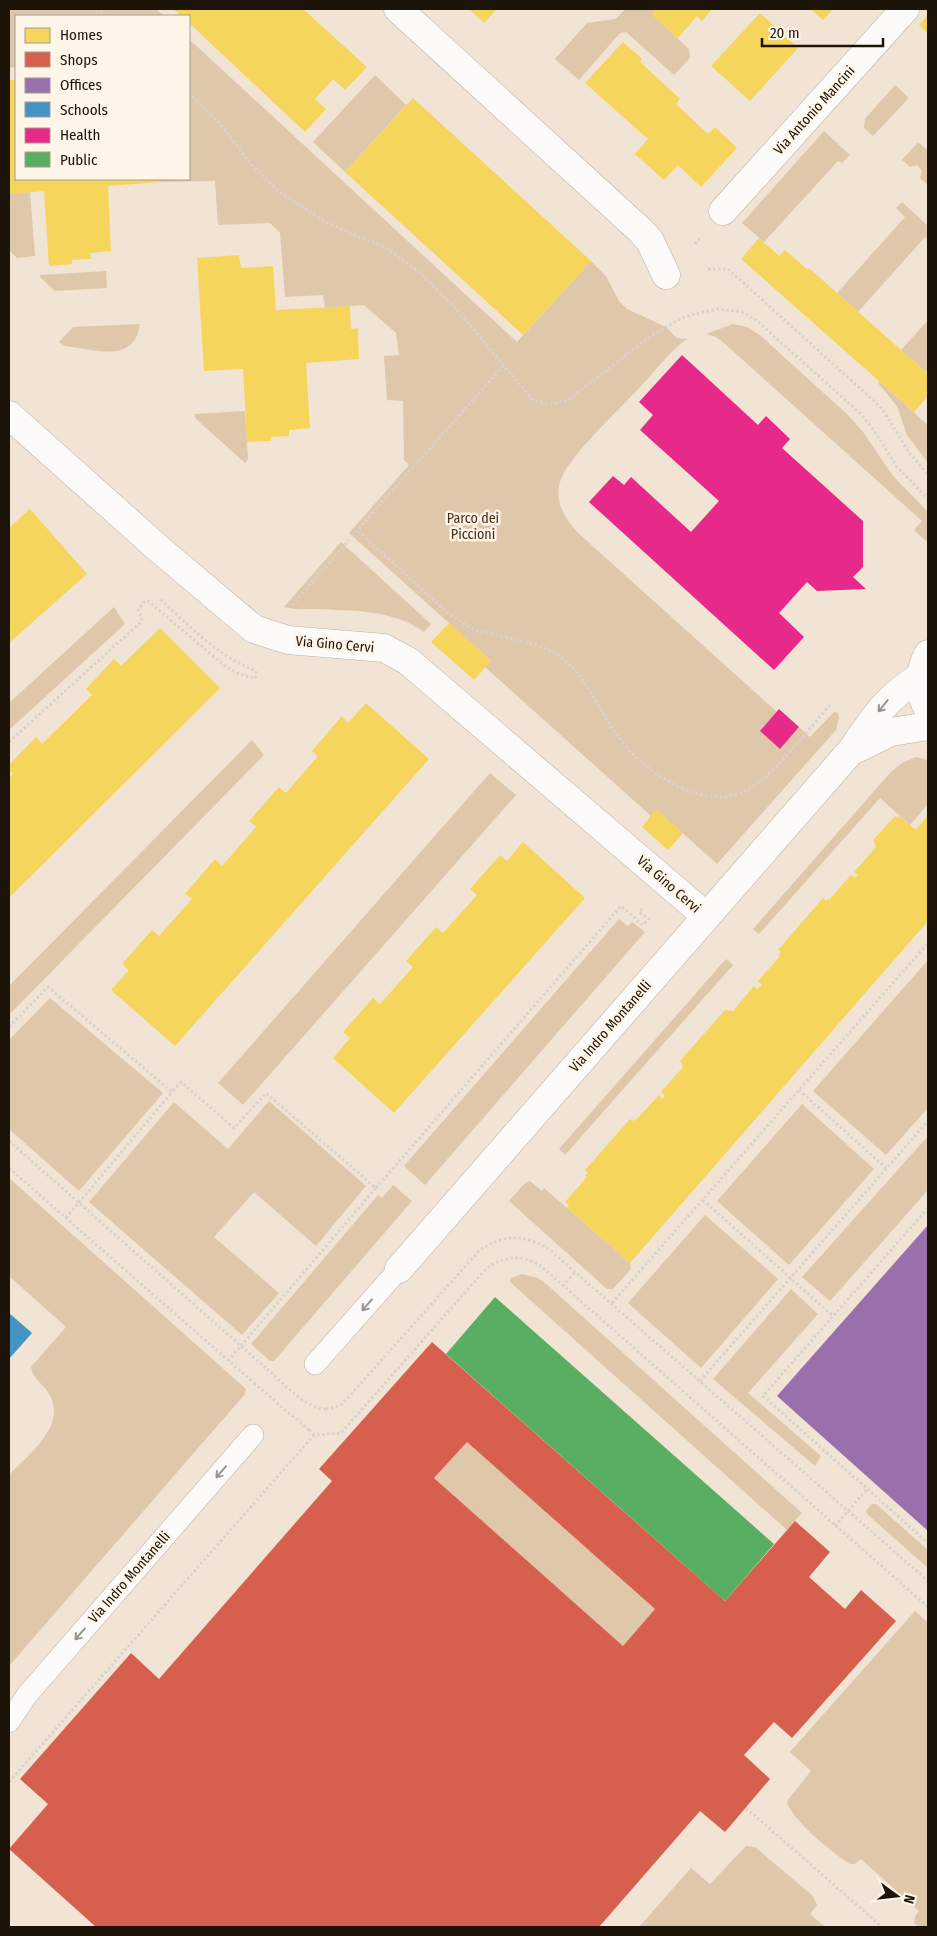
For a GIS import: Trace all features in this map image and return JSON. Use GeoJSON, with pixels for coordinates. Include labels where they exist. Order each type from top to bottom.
{"type":"FeatureCollection","features":[{"type":"Feature","properties":{"kind":"street"},"geometry":{"type":"LineString","coordinates":[[398,9],[640,230],[650,242],[666,275]]}},
{"type":"Feature","properties":{"kind":"street","name":"Via Antonio Mancini"},"geometry":{"type":"LineString","coordinates":[[723,211],[905,9]]}},
{"type":"Feature","properties":{"kind":"street","name":"Via Gino Cervi"},"geometry":{"type":"LineString","coordinates":[[9,414],[159,549],[254,629],[288,640],[384,648],[408,661],[706,916]]}},
{"type":"Feature","properties":{"kind":"street"},"geometry":{"type":"LineString","coordinates":[[924,665],[920,690],[928,709]]}},
{"type":"Feature","properties":{"kind":"street"},"geometry":{"type":"LineString","coordinates":[[850,752],[887,701],[924,665]]}},
{"type":"Feature","properties":{"kind":"street","name":"Via Indro Montanelli"},"geometry":{"type":"LineString","coordinates":[[399,1269],[850,752],[891,732],[928,726]]}},
{"type":"Feature","properties":{"kind":"lane","name":"Via Indro Montanelli"},"geometry":{"type":"LineString","coordinates":[[315,1364],[399,1269]]}},
{"type":"Feature","properties":{"kind":"lane","name":"Via Indro Montanelli"},"geometry":{"type":"LineString","coordinates":[[9,1722],[27,1695],[253,1435]]}},
{"type":"Feature","properties":{"kind":"path"},"geometry":{"type":"LineString","coordinates":[[190,94],[221,125],[250,164],[278,191],[313,215],[386,248],[406,262],[445,297],[532,399],[548,406],[559,404],[577,394],[651,336],[690,315],[718,309],[742,312],[757,321],[861,414],[897,467],[928,499]]}},
{"type":"Feature","properties":{"kind":"path"},"geometry":{"type":"LineString","coordinates":[[708,269],[728,269],[883,410],[910,454],[928,474]]}},
{"type":"Feature","properties":{"kind":"path"},"geometry":{"type":"LineString","coordinates":[[352,536],[504,365]]}},
{"type":"Feature","properties":{"kind":"path"},"geometry":{"type":"LineString","coordinates":[[358,530],[448,613],[464,625],[474,630],[548,650],[568,662],[630,751],[655,774],[680,788],[726,796],[743,792],[771,770],[831,704]]}},
{"type":"Feature","properties":{"kind":"path"},"geometry":{"type":"LineString","coordinates":[[288,609],[349,540]]}},
{"type":"Feature","properties":{"kind":"path"},"geometry":{"type":"LineString","coordinates":[[9,742],[141,622],[142,618],[138,610],[145,601],[225,666],[239,674],[255,678],[256,671],[241,666],[227,658],[158,597]]}},
{"type":"Feature","properties":{"kind":"path"},"geometry":{"type":"LineString","coordinates":[[228,1361],[621,906],[643,925],[648,919],[639,912]]}},
{"type":"Feature","properties":{"kind":"path"},"geometry":{"type":"LineString","coordinates":[[612,1303],[928,943]]}},
{"type":"Feature","properties":{"kind":"path"},"geometry":{"type":"LineString","coordinates":[[9,1027],[48,987],[172,1092]]}},
{"type":"Feature","properties":{"kind":"path"},"geometry":{"type":"LineString","coordinates":[[66,1218],[181,1082],[234,1128],[266,1092],[376,1188]]}},
{"type":"Feature","properties":{"kind":"path"},"geometry":{"type":"LineString","coordinates":[[799,1090],[886,1168]]}},
{"type":"Feature","properties":{"kind":"path"},"geometry":{"type":"LineString","coordinates":[[700,1381],[928,1121]]}},
{"type":"Feature","properties":{"kind":"path"},"geometry":{"type":"LineString","coordinates":[[9,1141],[240,1346],[305,1402],[319,1409],[326,1410],[340,1406],[472,1258],[494,1240],[516,1237],[531,1240],[551,1251],[612,1303],[928,1580]]}},
{"type":"Feature","properties":{"kind":"path"},"geometry":{"type":"LineString","coordinates":[[9,1168],[314,1435]]}},
{"type":"Feature","properties":{"kind":"path"},"geometry":{"type":"LineString","coordinates":[[703,1200],[833,1316]]}},
{"type":"Feature","properties":{"kind":"path"},"geometry":{"type":"LineString","coordinates":[[928,1208],[763,1396],[928,1543]]}},
{"type":"Feature","properties":{"kind":"path"},"geometry":{"type":"LineString","coordinates":[[9,1782],[314,1435],[341,1433],[492,1265],[507,1258],[528,1259],[542,1267],[928,1607]]}},
{"type":"Feature","properties":{"kind":"path"},"geometry":{"type":"LineString","coordinates":[[563,1286],[575,1272]]}},
{"type":"Feature","properties":{"kind":"path"},"geometry":{"type":"LineString","coordinates":[[835,1526],[867,1489]]}},
{"type":"Feature","properties":{"kind":"path"},"geometry":{"type":"LineString","coordinates":[[746,1808],[882,1927]]}},
{"type":"Feature","properties":{"kind":"green space"},"geometry":{"type":"Polygon","coordinates":[[[9,9],[156,9],[163,15],[15,15],[15,67],[9,68],[9,9]]]}},
{"type":"Feature","properties":{"kind":"green space"},"geometry":{"type":"Polygon","coordinates":[[[625,9],[656,9],[652,14],[689,49],[690,58],[674,75],[626,32],[620,33],[579,80],[555,59],[587,23],[616,19],[625,9]]]}},
{"type":"Feature","properties":{"kind":"green space","name":"Parco dei Piccioni"},"geometry":{"type":"Polygon","coordinates":[[[190,40],[517,342],[591,261],[606,276],[619,301],[627,309],[666,327],[677,338],[687,339],[669,355],[576,456],[562,477],[558,492],[564,514],[577,532],[777,712],[780,749],[799,727],[810,737],[834,712],[838,713],[839,718],[836,730],[717,864],[657,810],[651,816],[485,667],[491,661],[349,533],[409,465],[404,460],[403,401],[387,400],[384,356],[399,355],[396,333],[364,305],[325,308],[323,295],[285,297],[280,233],[270,223],[218,225],[215,181],[161,182],[160,180],[190,180],[190,40]]]}},
{"type":"Feature","properties":{"kind":"green space"},"geometry":{"type":"Polygon","coordinates":[[[375,75],[406,105],[345,172],[313,142],[375,75]]]}},
{"type":"Feature","properties":{"kind":"green space"},"geometry":{"type":"Polygon","coordinates":[[[895,85],[908,97],[907,100],[873,136],[864,128],[865,119],[895,85]]]}},
{"type":"Feature","properties":{"kind":"green space"},"geometry":{"type":"Polygon","coordinates":[[[824,131],[850,155],[842,163],[838,161],[764,242],[742,223],[824,131]]]}},
{"type":"Feature","properties":{"kind":"green space"},"geometry":{"type":"Polygon","coordinates":[[[918,142],[928,151],[928,185],[920,178],[922,171],[917,165],[910,167],[902,160],[918,142]]]}},
{"type":"Feature","properties":{"kind":"green space"},"geometry":{"type":"Polygon","coordinates":[[[30,192],[35,256],[17,258],[9,250],[9,194],[30,192]]]}},
{"type":"Feature","properties":{"kind":"green space"},"geometry":{"type":"Polygon","coordinates":[[[902,202],[928,226],[928,239],[925,237],[858,312],[837,293],[905,217],[896,208],[902,202]]]}},
{"type":"Feature","properties":{"kind":"green space"},"geometry":{"type":"Polygon","coordinates":[[[106,271],[107,288],[55,291],[40,275],[106,271]]]}},
{"type":"Feature","properties":{"kind":"green space"},"geometry":{"type":"Polygon","coordinates":[[[928,320],[928,370],[926,372],[901,350],[928,320]]]}},
{"type":"Feature","properties":{"kind":"green space"},"geometry":{"type":"Polygon","coordinates":[[[140,324],[136,337],[130,345],[121,350],[111,352],[100,351],[65,346],[59,342],[73,327],[140,324]]]}},
{"type":"Feature","properties":{"kind":"green space"},"geometry":{"type":"Polygon","coordinates":[[[733,324],[747,327],[761,336],[848,415],[863,432],[893,476],[928,512],[928,543],[914,530],[922,521],[724,343],[716,337],[706,334],[733,324]]]}},
{"type":"Feature","properties":{"kind":"green space"},"geometry":{"type":"Polygon","coordinates":[[[879,381],[928,425],[928,463],[907,435],[897,406],[878,383],[879,381]]]}},
{"type":"Feature","properties":{"kind":"green space"},"geometry":{"type":"Polygon","coordinates":[[[245,411],[248,460],[245,463],[195,418],[195,414],[245,411]]]}},
{"type":"Feature","properties":{"kind":"green space"},"geometry":{"type":"Polygon","coordinates":[[[341,542],[431,624],[424,632],[412,624],[385,615],[344,610],[284,607],[341,542]]]}},
{"type":"Feature","properties":{"kind":"green space"},"geometry":{"type":"Polygon","coordinates":[[[114,607],[125,624],[9,730],[9,703],[114,607]]]}},
{"type":"Feature","properties":{"kind":"green space"},"geometry":{"type":"Polygon","coordinates":[[[252,740],[264,755],[9,1015],[9,986],[252,740]]]}},
{"type":"Feature","properties":{"kind":"green space"},"geometry":{"type":"Polygon","coordinates":[[[916,757],[928,760],[928,804],[910,825],[880,798],[759,934],[753,929],[890,773],[902,763],[916,757]]]}},
{"type":"Feature","properties":{"kind":"green space"},"geometry":{"type":"Polygon","coordinates":[[[490,773],[516,795],[243,1105],[218,1083],[490,773]]]}},
{"type":"Feature","properties":{"kind":"green space"},"geometry":{"type":"Polygon","coordinates":[[[619,919],[628,926],[632,922],[645,932],[425,1185],[404,1166],[619,919]]]}},
{"type":"Feature","properties":{"kind":"green space"},"geometry":{"type":"Polygon","coordinates":[[[726,959],[733,965],[565,1155],[559,1149],[726,959]]]}},
{"type":"Feature","properties":{"kind":"green space"},"geometry":{"type":"Polygon","coordinates":[[[928,960],[928,1108],[886,1155],[813,1091],[928,960]]]}},
{"type":"Feature","properties":{"kind":"green space"},"geometry":{"type":"Polygon","coordinates":[[[50,998],[163,1093],[79,1191],[9,1129],[9,1040],[50,998]]]}},
{"type":"Feature","properties":{"kind":"green space"},"geometry":{"type":"Polygon","coordinates":[[[269,1101],[366,1186],[316,1246],[254,1192],[214,1237],[279,1293],[242,1335],[89,1202],[174,1102],[228,1149],[269,1101]]]}},
{"type":"Feature","properties":{"kind":"green space"},"geometry":{"type":"Polygon","coordinates":[[[802,1104],[874,1169],[789,1265],[717,1201],[802,1104]]]}},
{"type":"Feature","properties":{"kind":"green space"},"geometry":{"type":"Polygon","coordinates":[[[928,1136],[928,1190],[830,1301],[802,1277],[928,1136]]]}},
{"type":"Feature","properties":{"kind":"green space"},"geometry":{"type":"Polygon","coordinates":[[[9,1178],[246,1389],[245,1394],[9,1666],[9,1475],[36,1448],[50,1427],[54,1416],[53,1404],[48,1392],[36,1378],[31,1367],[66,1327],[9,1276],[9,1178]]]}},
{"type":"Feature","properties":{"kind":"green space"},"geometry":{"type":"Polygon","coordinates":[[[530,1181],[542,1191],[544,1188],[630,1263],[631,1269],[613,1289],[607,1289],[509,1201],[525,1183],[530,1181]]]}},
{"type":"Feature","properties":{"kind":"green space"},"geometry":{"type":"Polygon","coordinates":[[[393,1185],[412,1201],[274,1361],[270,1361],[251,1344],[378,1195],[382,1198],[393,1185]]]}},
{"type":"Feature","properties":{"kind":"green space"},"geometry":{"type":"Polygon","coordinates":[[[705,1215],[778,1279],[701,1368],[628,1303],[705,1215]]]}},
{"type":"Feature","properties":{"kind":"green space"},"geometry":{"type":"Polygon","coordinates":[[[522,1274],[538,1278],[545,1283],[802,1513],[787,1530],[510,1282],[511,1278],[522,1274]]]}},
{"type":"Feature","properties":{"kind":"green space"},"geometry":{"type":"Polygon","coordinates":[[[791,1289],[818,1314],[748,1393],[821,1456],[815,1466],[713,1379],[791,1289]]]}},
{"type":"Feature","properties":{"kind":"green space"},"geometry":{"type":"Polygon","coordinates":[[[467,1442],[655,1609],[623,1646],[434,1478],[467,1442]]]}},
{"type":"Feature","properties":{"kind":"green space"},"geometry":{"type":"Polygon","coordinates":[[[872,1504],[876,1504],[928,1550],[928,1568],[867,1514],[866,1511],[872,1504]]]}},
{"type":"Feature","properties":{"kind":"green space"},"geometry":{"type":"Polygon","coordinates":[[[915,1611],[928,1623],[928,1927],[919,1927],[914,1923],[915,1916],[919,1911],[861,1859],[855,1864],[850,1864],[814,1836],[796,1817],[787,1801],[811,1771],[790,1752],[915,1611]]]}},
{"type":"Feature","properties":{"kind":"green space"},"geometry":{"type":"Polygon","coordinates":[[[746,1846],[755,1847],[813,1896],[817,1905],[810,1914],[825,1927],[639,1927],[691,1868],[710,1884],[746,1846]]]}},
{"type":"Feature","properties":{"kind":"building: Homes"},"geometry":{"type":"Polygon","coordinates":[[[173,9],[303,9],[367,67],[345,90],[333,79],[315,99],[326,109],[305,132],[190,24],[190,15],[180,15],[173,9]]]}},
{"type":"Feature","properties":{"kind":"building: Homes"},"geometry":{"type":"Polygon","coordinates":[[[469,9],[497,9],[484,23],[469,9]]]}},
{"type":"Feature","properties":{"kind":"building: Homes"},"geometry":{"type":"Polygon","coordinates":[[[656,9],[712,9],[702,21],[697,16],[678,38],[651,14],[656,9]]]}},
{"type":"Feature","properties":{"kind":"building: Homes"},"geometry":{"type":"Polygon","coordinates":[[[810,9],[833,9],[823,20],[810,9]]]}},
{"type":"Feature","properties":{"kind":"building: Homes"},"geometry":{"type":"Polygon","coordinates":[[[760,13],[798,48],[750,101],[711,66],[760,13]]]}},
{"type":"Feature","properties":{"kind":"building: Homes"},"geometry":{"type":"Polygon","coordinates":[[[928,15],[928,34],[919,25],[928,15]]]}},
{"type":"Feature","properties":{"kind":"building: Homes"},"geometry":{"type":"Polygon","coordinates":[[[623,42],[642,59],[640,62],[680,99],[676,104],[708,134],[715,127],[737,148],[701,187],[678,165],[664,180],[635,154],[648,139],[585,83],[623,42]]]}},
{"type":"Feature","properties":{"kind":"building: Homes"},"geometry":{"type":"Polygon","coordinates":[[[9,80],[15,80],[15,180],[160,180],[161,182],[108,186],[111,251],[90,253],[91,259],[72,260],[72,264],[49,266],[44,191],[9,194],[9,80]]]}},
{"type":"Feature","properties":{"kind":"building: Homes"},"geometry":{"type":"Polygon","coordinates":[[[413,98],[591,261],[523,335],[345,172],[413,98]]]}},
{"type":"Feature","properties":{"kind":"building: Homes"},"geometry":{"type":"Polygon","coordinates":[[[759,238],[779,256],[785,250],[808,270],[809,268],[928,374],[928,396],[914,412],[741,259],[759,238]]]}},
{"type":"Feature","properties":{"kind":"building: Homes"},"geometry":{"type":"Polygon","coordinates":[[[239,255],[241,268],[273,266],[276,310],[350,306],[351,329],[358,328],[359,359],[306,363],[310,428],[289,430],[289,436],[271,437],[271,441],[247,442],[243,369],[204,371],[197,258],[239,255]]]}},
{"type":"Feature","properties":{"kind":"building: Homes"},"geometry":{"type":"Polygon","coordinates":[[[30,509],[87,574],[9,643],[9,528],[30,509]]]}},
{"type":"Feature","properties":{"kind":"building: Homes"},"geometry":{"type":"Polygon","coordinates":[[[449,623],[491,661],[474,680],[431,642],[449,623]]]}},
{"type":"Feature","properties":{"kind":"building: Homes"},"geometry":{"type":"Polygon","coordinates":[[[160,628],[220,688],[9,898],[9,778],[13,774],[9,770],[9,765],[36,737],[42,744],[92,695],[86,689],[114,659],[121,666],[160,628]]]}},
{"type":"Feature","properties":{"kind":"building: Homes"},"geometry":{"type":"Polygon","coordinates":[[[366,703],[429,759],[175,1046],[111,990],[129,970],[122,964],[152,930],[159,936],[192,899],[185,894],[215,859],[222,866],[256,827],[249,821],[279,787],[286,793],[318,756],[312,751],[342,716],[348,723],[366,703]]]}},
{"type":"Feature","properties":{"kind":"building: Homes"},"geometry":{"type":"Polygon","coordinates":[[[656,809],[683,833],[668,850],[642,827],[656,809]]]}},
{"type":"Feature","properties":{"kind":"building: Homes"},"geometry":{"type":"Polygon","coordinates":[[[928,815],[928,921],[630,1263],[567,1208],[569,1205],[565,1202],[587,1177],[585,1176],[588,1173],[585,1170],[630,1119],[636,1120],[659,1095],[663,1099],[665,1096],[661,1092],[683,1067],[680,1061],[725,1010],[733,1011],[754,986],[757,989],[762,985],[758,981],[780,956],[778,955],[781,952],[778,950],[823,898],[826,901],[828,898],[829,900],[851,875],[855,878],[858,875],[854,872],[876,847],[873,840],[895,816],[897,818],[899,816],[916,830],[928,815]]]}},
{"type":"Feature","properties":{"kind":"building: Homes"},"geometry":{"type":"Polygon","coordinates":[[[523,842],[585,898],[394,1113],[333,1058],[350,1038],[343,1032],[373,998],[380,1004],[413,967],[406,961],[436,927],[443,933],[477,895],[470,889],[500,855],[507,861],[523,842]]]}},
{"type":"Feature","properties":{"kind":"building: Shops"},"geometry":{"type":"Polygon","coordinates":[[[432,1342],[725,1601],[795,1521],[830,1552],[809,1577],[845,1609],[861,1590],[896,1621],[792,1738],[774,1722],[744,1755],[770,1779],[725,1832],[700,1811],[599,1927],[96,1927],[9,1849],[48,1804],[20,1779],[131,1653],[159,1679],[332,1481],[319,1469],[432,1342]],[[467,1442],[434,1478],[623,1646],[655,1609],[467,1442]]]}},
{"type":"Feature","properties":{"kind":"building: Offices"},"geometry":{"type":"Polygon","coordinates":[[[928,1225],[928,1531],[777,1396],[928,1225]]]}},
{"type":"Feature","properties":{"kind":"building: Schools"},"geometry":{"type":"Polygon","coordinates":[[[9,1313],[32,1333],[9,1359],[9,1313]]]}},
{"type":"Feature","properties":{"kind":"building: Health"},"geometry":{"type":"Polygon","coordinates":[[[682,355],[758,425],[766,416],[790,439],[782,448],[863,521],[863,567],[853,577],[866,589],[817,591],[807,582],[779,613],[804,637],[774,670],[589,502],[613,476],[624,485],[631,477],[691,532],[719,501],[640,430],[653,415],[639,402],[682,355]]]}},
{"type":"Feature","properties":{"kind":"building: Health"},"geometry":{"type":"Polygon","coordinates":[[[779,709],[799,727],[780,749],[760,731],[779,709]]]}},
{"type":"Feature","properties":{"kind":"building: Public"},"geometry":{"type":"Polygon","coordinates":[[[495,1297],[774,1544],[725,1601],[446,1354],[495,1297]]]}}]}
